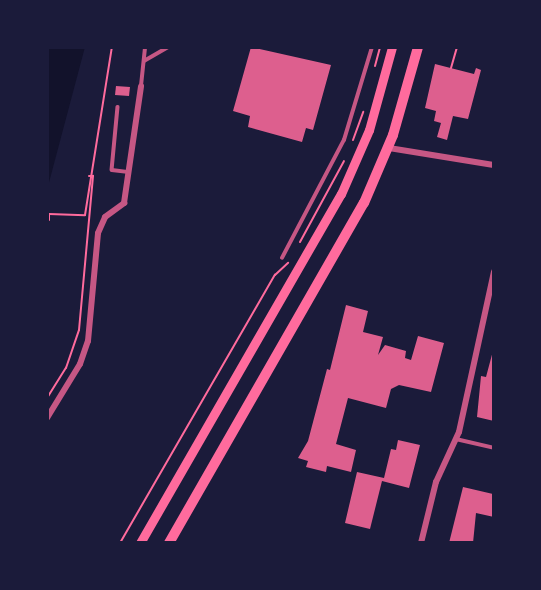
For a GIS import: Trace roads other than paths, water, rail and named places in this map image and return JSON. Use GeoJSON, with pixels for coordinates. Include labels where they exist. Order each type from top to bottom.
{"type":"FeatureCollection","features":[{"type":"Feature","properties":{"kind":"main road"},"geometry":{"type":"LineString","coordinates":[[140,543],[341,194],[369,130],[393,47]]}},
{"type":"Feature","properties":{"kind":"main road"},"geometry":{"type":"LineString","coordinates":[[169,543],[345,238],[389,148],[418,47]]}},
{"type":"Feature","properties":{"kind":"street"},"geometry":{"type":"LineString","coordinates":[[47,418],[85,353],[100,227],[124,202],[141,86]]}},
{"type":"Feature","properties":{"kind":"street"},"geometry":{"type":"LineString","coordinates":[[389,148],[494,165]]}},
{"type":"Feature","properties":{"kind":"street"},"geometry":{"type":"LineString","coordinates":[[421,543],[436,482],[456,439],[494,272]]}},
{"type":"Feature","properties":{"kind":"lane"},"geometry":{"type":"LineString","coordinates":[[141,86],[145,47]]}},
{"type":"Feature","properties":{"kind":"lane"},"geometry":{"type":"LineString","coordinates":[[144,61],[168,47]]}},
{"type":"Feature","properties":{"kind":"lane"},"geometry":{"type":"LineString","coordinates":[[282,257],[344,140],[372,47]]}},
{"type":"Feature","properties":{"kind":"lane"},"geometry":{"type":"LineString","coordinates":[[118,107],[112,170],[129,172]]}},
{"type":"Feature","properties":{"kind":"lane"},"geometry":{"type":"LineString","coordinates":[[456,439],[494,448]]}}]}
